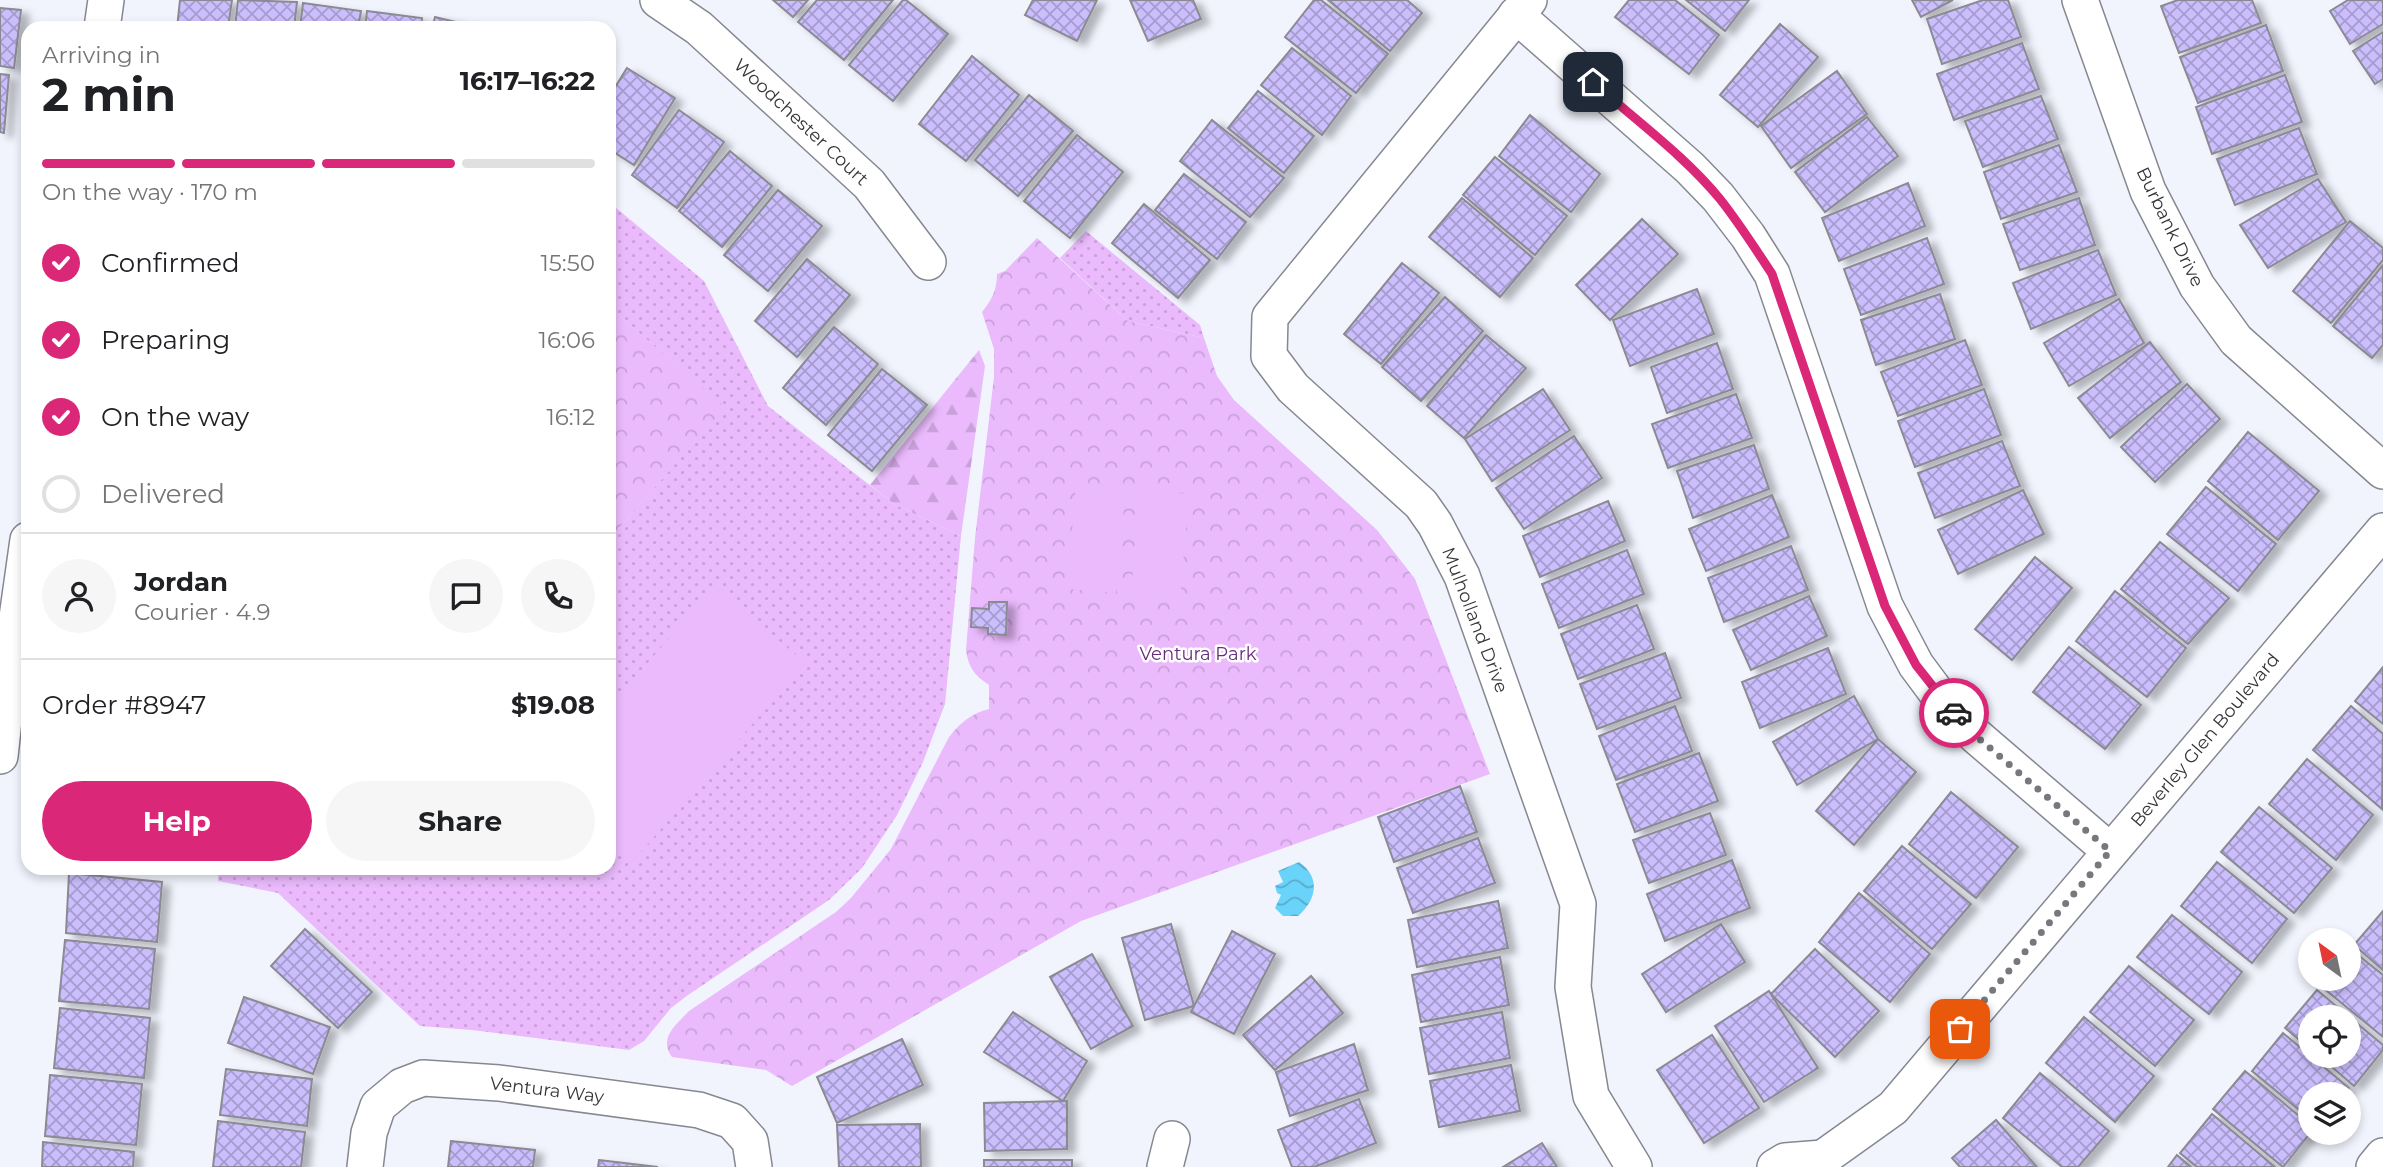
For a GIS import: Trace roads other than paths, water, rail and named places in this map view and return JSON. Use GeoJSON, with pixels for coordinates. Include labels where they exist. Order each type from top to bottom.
{"type":"FeatureCollection","features":[{"type":"Feature","properties":{"kind":"street"},"geometry":{"type":"LineString","coordinates":[[103,21],[106,0]]}},
{"type":"Feature","properties":{"kind":"street","name":"Woodchester Court"},"geometry":{"type":"LineString","coordinates":[[658,0],[699,28],[869,184],[928,262]]}},
{"type":"Feature","properties":{"kind":"street","name":"Burbank Drive"},"geometry":{"type":"LineString","coordinates":[[2080,0],[2148,191],[2197,286],[2236,340],[2383,471]]}},
{"type":"Feature","properties":{"kind":"street"},"geometry":{"type":"LineString","coordinates":[[1523,8],[1690,168],[1718,197],[1748,236],[1772,274],[1885,606],[1916,665],[1945,704],[1976,736],[2110,851]]}},
{"type":"Feature","properties":{"kind":"street","name":"Mulholland Drive"},"geometry":{"type":"LineString","coordinates":[[1523,8],[1270,317],[1269,356],[1293,387],[1421,504],[1442,535],[1462,576],[1578,904],[1573,987],[1591,1096],[1634,1167]]}},
{"type":"Feature","properties":{"kind":"street","name":"Beverley Glen Boulevard"},"geometry":{"type":"LineString","coordinates":[[1775,1167],[1785,1161],[1819,1163],[1893,1108],[2383,531]]}},
{"type":"Feature","properties":{"kind":"street"},"geometry":{"type":"LineString","coordinates":[[0,756],[4,673],[21,579]]}},
{"type":"Feature","properties":{"kind":"street","name":"Ventura Way"},"geometry":{"type":"LineString","coordinates":[[365,1167],[369,1133],[378,1106],[402,1086],[423,1077],[499,1083],[699,1110],[732,1121],[750,1141],[754,1167]]}},
{"type":"Feature","properties":{"kind":"street"},"geometry":{"type":"LineString","coordinates":[[2374,1167],[2383,1156]]}},
{"type":"Feature","properties":{"kind":"water"},"geometry":{"type":"Polygon","coordinates":[[[1299,862],[1311,875],[1314,889],[1312,896],[1298,916],[1283,916],[1275,908],[1281,895],[1277,893],[1275,886],[1283,882],[1278,871],[1299,862]]]}},
{"type":"Feature","properties":{"kind":"park label","name":"Ventura Park"},"geometry":{"type":"Point","coordinates":[1198,654]}}]}
